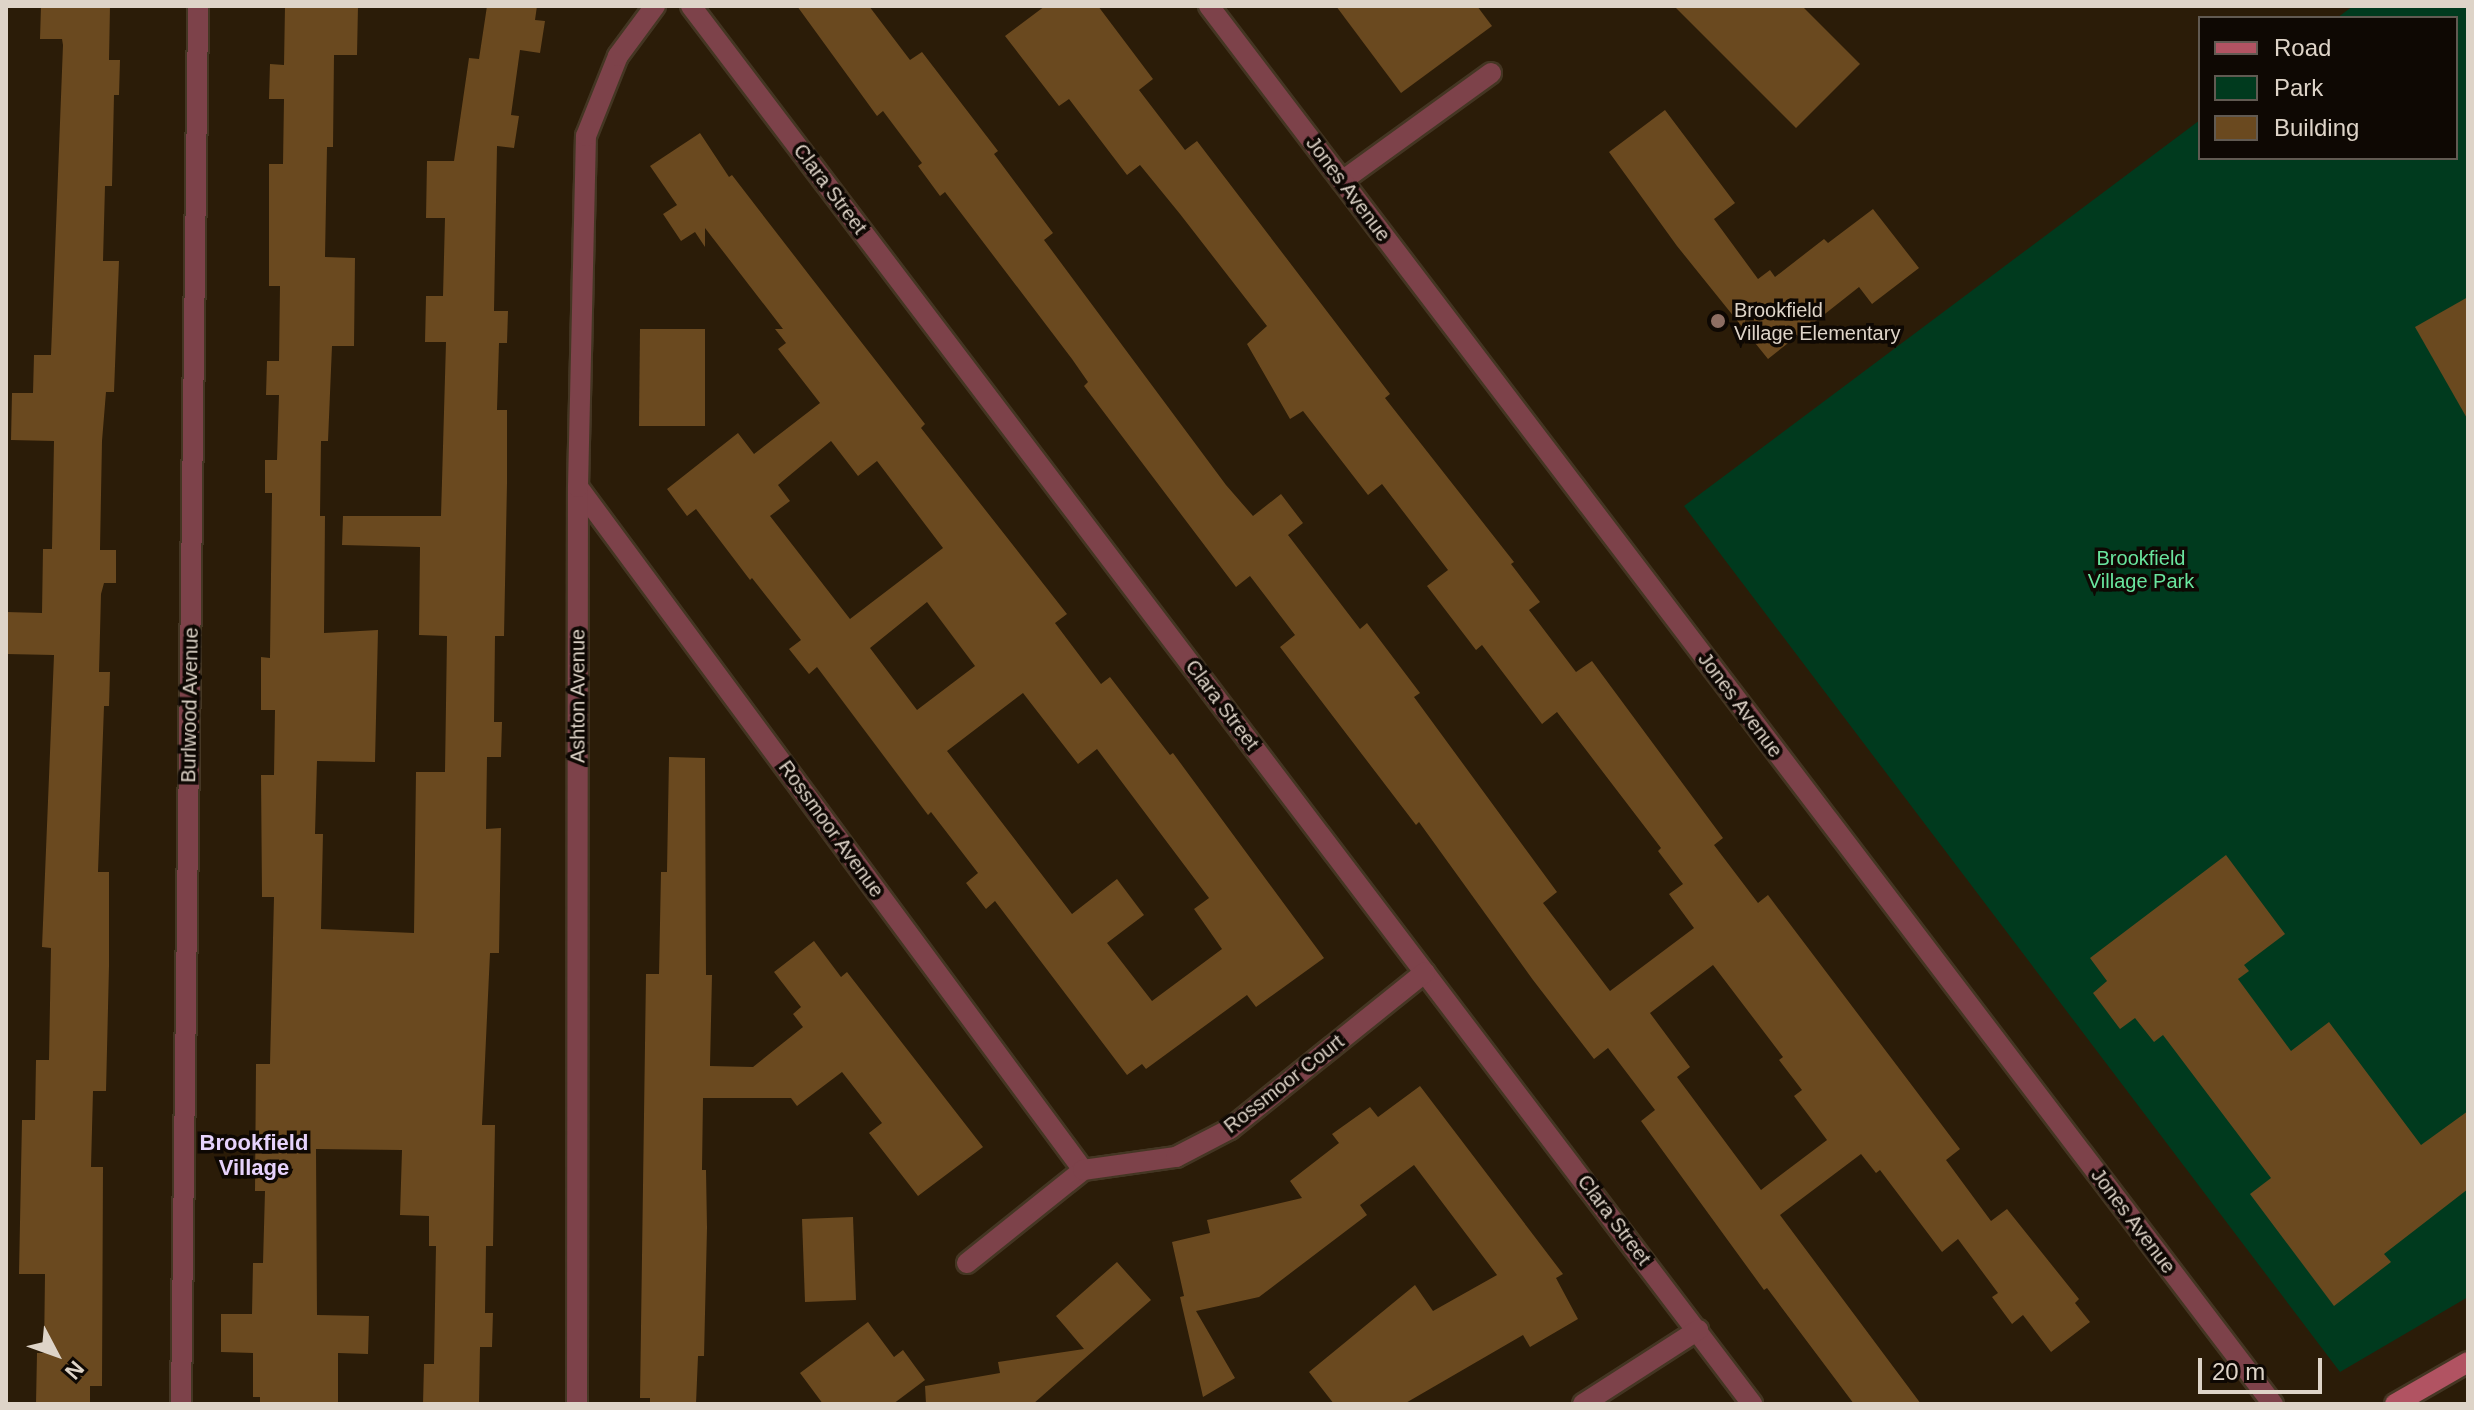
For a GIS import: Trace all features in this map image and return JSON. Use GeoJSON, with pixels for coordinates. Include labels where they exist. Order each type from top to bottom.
{"type":"FeatureCollection","features":[{"type":"Feature","properties":{"kind":"street","name":"Burlwood Avenue"},"geometry":{"type":"LineString","coordinates":[[181,1404],[198,6]]}},
{"type":"Feature","properties":{"kind":"street","name":"Ashton Avenue"},"geometry":{"type":"LineString","coordinates":[[577,1404],[578,487],[586,136],[618,56],[655,6]]}},
{"type":"Feature","properties":{"kind":"street","name":"Clara Street"},"geometry":{"type":"LineString","coordinates":[[691,6],[1752,1404]]}},
{"type":"Feature","properties":{"kind":"street","name":"Jones Avenue"},"geometry":{"type":"LineString","coordinates":[[1209,6],[2273,1404]]}},
{"type":"Feature","properties":{"kind":"street"},"geometry":{"type":"LineString","coordinates":[[1342,181],[1491,73]]}},
{"type":"Feature","properties":{"kind":"street","name":"Rossmoor Avenue"},"geometry":{"type":"LineString","coordinates":[[578,487],[1083,1170]]}},
{"type":"Feature","properties":{"kind":"street","name":"Rossmoor Court"},"geometry":{"type":"LineString","coordinates":[[1083,1170],[1176,1157],[1230,1129],[1425,972]]}},
{"type":"Feature","properties":{"kind":"street"},"geometry":{"type":"LineString","coordinates":[[967,1263],[1083,1170]]}},
{"type":"Feature","properties":{"kind":"street"},"geometry":{"type":"LineString","coordinates":[[1583,1404],[1698,1330]]}},
{"type":"Feature","properties":{"kind":"street"},"geometry":{"type":"LineString","coordinates":[[2395,1404],[2468,1362]]}},
{"type":"Feature","properties":{"kind":"green space","name":"Brookfield Village Park"},"geometry":{"type":"Polygon","coordinates":[[[2353,6],[2468,6],[2468,1297],[2340,1372],[1684,506],[2198,121],[2198,160],[2458,160],[2458,16],[2340,16],[2353,6]]]}},
{"type":"Feature","properties":{"kind":"building"},"geometry":{"type":"Polygon","coordinates":[[[41,6],[110,6],[109,60],[120,60],[119,95],[114,95],[112,186],[105,186],[103,261],[119,261],[114,392],[106,392],[102,441],[100,550],[116,550],[116,583],[104,583],[101,594],[99,672],[110,672],[109,706],[104,706],[98,872],[109,872],[109,966],[106,1091],[93,1091],[91,1167],[103,1167],[102,1386],[90,1386],[90,1404],[36,1404],[37,1353],[44,1353],[45,1274],[19,1274],[22,1120],[35,1120],[36,1060],[49,1060],[51,948],[42,947],[54,655],[6,654],[6,612],[42,613],[43,549],[52,549],[54,441],[11,440],[12,393],[33,393],[34,355],[51,355],[63,45],[62,39],[40,39],[41,6]]]}},
{"type":"Feature","properties":{"kind":"building"},"geometry":{"type":"Polygon","coordinates":[[[285,6],[358,6],[357,55],[334,55],[333,147],[327,147],[325,257],[355,258],[354,346],[332,346],[328,441],[321,441],[320,516],[325,516],[324,633],[378,630],[375,762],[317,761],[315,834],[323,834],[321,929],[414,933],[416,772],[445,772],[447,636],[419,635],[420,547],[342,545],[343,516],[441,516],[446,342],[425,342],[426,296],[443,296],[445,218],[426,218],[427,161],[454,161],[469,58],[479,59],[487,6],[537,6],[535,20],[545,21],[540,53],[520,50],[511,115],[519,116],[514,148],[497,146],[494,311],[508,311],[507,343],[499,343],[497,410],[507,410],[507,483],[504,636],[495,636],[494,722],[502,722],[501,757],[487,757],[486,829],[501,828],[499,953],[490,953],[482,1125],[495,1125],[493,1246],[486,1246],[485,1313],[493,1313],[492,1347],[480,1347],[479,1404],[423,1404],[424,1364],[434,1364],[436,1246],[429,1246],[429,1216],[400,1215],[402,1150],[316,1149],[317,1315],[369,1316],[368,1354],[338,1353],[338,1404],[260,1404],[260,1397],[253,1397],[253,1353],[221,1352],[221,1314],[252,1314],[253,1263],[263,1263],[265,1191],[255,1191],[256,1064],[270,1064],[274,897],[262,897],[261,775],[274,775],[275,710],[261,710],[261,657],[270,658],[272,493],[265,493],[265,460],[277,460],[279,395],[266,395],[267,361],[279,361],[280,286],[269,286],[269,164],[283,164],[284,99],[269,99],[270,64],[284,65],[285,6]]]}},
{"type":"Feature","properties":{"kind":"building"},"geometry":{"type":"Polygon","coordinates":[[[797,6],[869,6],[910,60],[922,52],[998,151],[994,154],[1053,233],[1044,240],[1226,485],[1253,516],[1281,494],[1303,523],[1288,535],[1360,629],[1367,623],[1420,693],[1414,697],[1557,892],[1543,903],[1610,991],[1694,928],[1669,894],[1683,884],[1658,851],[1661,848],[1557,712],[1542,724],[1482,645],[1476,650],[1427,586],[1448,570],[1382,484],[1368,495],[1303,411],[1290,419],[1247,344],[1267,326],[1180,214],[1140,165],[1127,175],[1069,99],[1059,106],[1005,36],[1045,6],[1098,6],[1153,79],[1139,90],[1185,150],[1197,141],[1390,394],[1385,398],[1514,562],[1511,564],[1540,602],[1529,610],[1576,672],[1592,661],[1723,838],[1714,845],[1758,903],[1768,895],[1960,1149],[1946,1160],[1991,1221],[2007,1209],[2079,1299],[2075,1303],[2090,1322],[2051,1352],[2023,1315],[2012,1324],[1992,1297],[1998,1293],[1958,1239],[1942,1252],[1880,1170],[1876,1173],[1861,1154],[1780,1215],[1921,1404],[1854,1404],[1767,1288],[1764,1290],[1641,1121],[1655,1110],[1608,1048],[1594,1059],[1419,822],[1416,825],[1280,647],[1295,635],[1250,576],[1236,587],[1084,386],[1088,382],[1072,359],[945,192],[940,196],[918,166],[922,163],[883,111],[877,116],[797,6]],[[1713,965],[1650,1013],[1690,1067],[1677,1077],[1761,1190],[1827,1140],[1794,1096],[1802,1090],[1779,1060],[1783,1057],[1713,965]]]}},
{"type":"Feature","properties":{"kind":"building"},"geometry":{"type":"Polygon","coordinates":[[[1336,6],[1477,6],[1492,26],[1401,93],[1336,6]]]}},
{"type":"Feature","properties":{"kind":"building"},"geometry":{"type":"Polygon","coordinates":[[[1674,6],[1802,6],[1860,64],[1796,128],[1674,6]]]}},
{"type":"Feature","properties":{"kind":"building"},"geometry":{"type":"Polygon","coordinates":[[[1665,110],[1735,203],[1714,219],[1758,279],[1770,270],[1775,277],[1824,239],[1828,243],[1873,209],[1919,268],[1872,304],[1859,287],[1768,359],[1677,246],[1609,152],[1665,110]]]}},
{"type":"Feature","properties":{"kind":"building"},"geometry":{"type":"Polygon","coordinates":[[[700,133],[729,177],[732,175],[925,424],[921,428],[1067,614],[1055,623],[1101,684],[1110,677],[1170,755],[1173,753],[1324,958],[1256,1007],[1247,995],[1146,1069],[1142,1064],[1127,1075],[995,901],[986,909],[966,883],[978,873],[931,812],[928,815],[817,667],[809,674],[789,649],[801,640],[696,509],[687,516],[667,489],[738,433],[754,454],[820,403],[778,349],[786,343],[775,329],[783,329],[705,228],[705,247],[695,232],[681,241],[663,214],[677,205],[650,166],[700,133]],[[831,441],[778,485],[790,501],[770,516],[850,619],[943,548],[877,461],[858,476],[831,441]],[[927,602],[870,648],[917,710],[975,666],[927,602]],[[1023,693],[947,751],[1072,914],[1117,879],[1144,915],[1107,943],[1152,1001],[1222,949],[1194,909],[1209,898],[1097,749],[1078,764],[1023,693]]]}},
{"type":"Feature","properties":{"kind":"building"},"geometry":{"type":"Polygon","coordinates":[[[2468,297],[2468,420],[2415,327],[2468,297]]]}},
{"type":"Feature","properties":{"kind":"building"},"geometry":{"type":"Polygon","coordinates":[[[640,329],[705,329],[705,426],[639,426],[640,329]]]}},
{"type":"Feature","properties":{"kind":"building"},"geometry":{"type":"Polygon","coordinates":[[[669,757],[705,758],[706,975],[712,975],[710,1066],[753,1067],[803,1027],[793,1014],[801,1007],[774,972],[814,941],[841,977],[847,972],[983,1147],[918,1196],[869,1133],[882,1123],[842,1072],[797,1106],[791,1098],[703,1098],[702,1170],[706,1170],[707,1228],[704,1356],[698,1356],[696,1404],[650,1404],[650,1398],[640,1398],[646,974],[659,974],[661,872],[667,872],[669,757]]]}},
{"type":"Feature","properties":{"kind":"building"},"geometry":{"type":"Polygon","coordinates":[[[2226,855],[2285,934],[2244,965],[2249,971],[2238,979],[2291,1051],[2329,1022],[2421,1145],[2468,1111],[2468,1189],[2384,1254],[2391,1262],[2334,1306],[2250,1194],[2271,1178],[2163,1035],[2154,1042],[2135,1018],[2120,1029],[2093,993],[2107,981],[2090,958],[2226,855]]]}},
{"type":"Feature","properties":{"kind":"building"},"geometry":{"type":"Polygon","coordinates":[[[1420,1086],[1563,1274],[1556,1278],[1578,1319],[1530,1347],[1523,1335],[1404,1404],[1334,1404],[1309,1372],[1415,1285],[1433,1311],[1497,1275],[1414,1165],[1360,1205],[1367,1215],[1259,1297],[1196,1311],[1235,1378],[1203,1397],[1180,1297],[1184,1296],[1172,1242],[1210,1233],[1207,1220],[1302,1198],[1290,1181],[1339,1143],[1332,1134],[1370,1107],[1378,1117],[1420,1086]]]}},
{"type":"Feature","properties":{"kind":"building"},"geometry":{"type":"Polygon","coordinates":[[[853,1217],[856,1300],[805,1302],[802,1219],[853,1217]]]}},
{"type":"Feature","properties":{"kind":"building"},"geometry":{"type":"Polygon","coordinates":[[[1117,1262],[1151,1300],[1033,1404],[926,1404],[925,1386],[1000,1373],[998,1362],[1084,1349],[1056,1316],[1117,1262]]]}},
{"type":"Feature","properties":{"kind":"building"},"geometry":{"type":"Polygon","coordinates":[[[868,1322],[894,1357],[903,1350],[925,1380],[893,1404],[823,1404],[800,1373],[868,1322]]]}},
{"type":"Feature","properties":{"kind":"place","name":"Brookfield Village Elementary"},"geometry":{"type":"Point","coordinates":[1718,321]}},
{"type":"Feature","properties":{"kind":"district","name":"Brookfield Village"},"geometry":{"type":"Point","coordinates":[254,1154]}}]}
